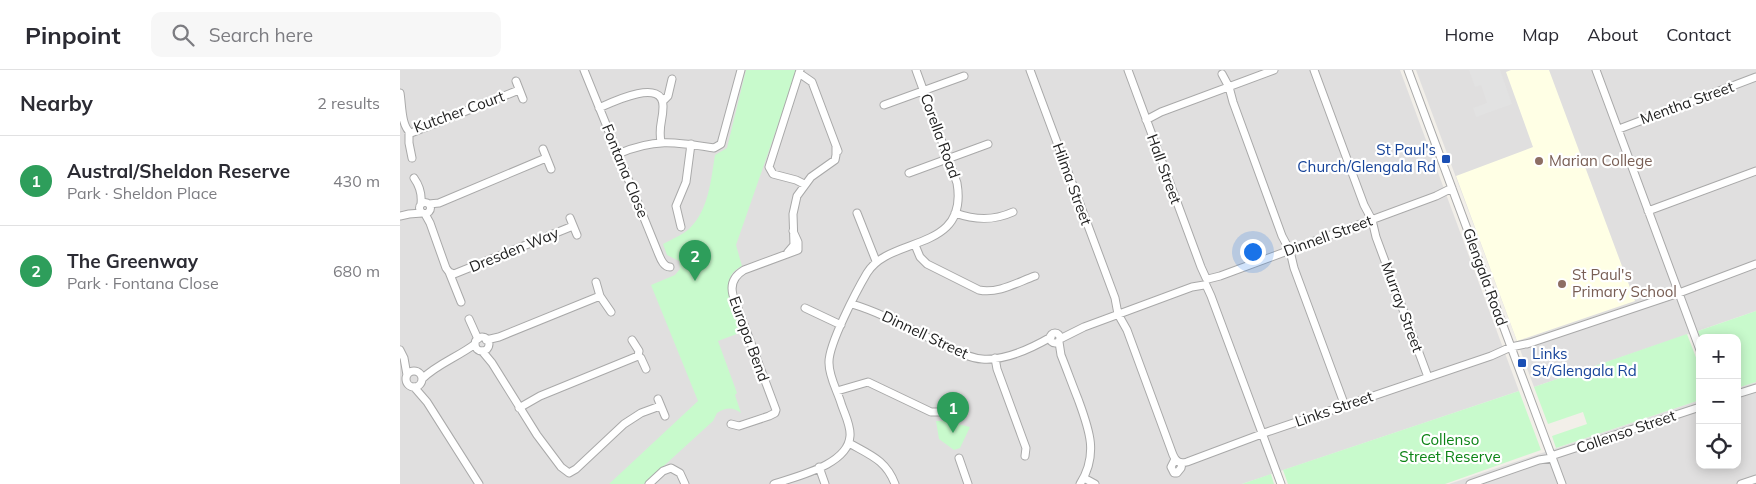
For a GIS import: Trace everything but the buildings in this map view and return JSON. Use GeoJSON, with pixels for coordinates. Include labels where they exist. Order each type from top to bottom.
{"type":"FeatureCollection","features":[{"type":"Feature","properties":{"kind":"street","name":"Fontana Close"},"geometry":{"type":"LineString","coordinates":[[584,70],[659,255],[663,263],[670,267]]}},
{"type":"Feature","properties":{"kind":"street"},"geometry":{"type":"LineString","coordinates":[[618,154],[639,145],[661,142],[714,148],[721,144],[741,70]]}},
{"type":"Feature","properties":{"kind":"street","name":"Corella Road"},"geometry":{"type":"LineString","coordinates":[[876,261],[886,255],[933,237],[942,231],[955,212],[958,202],[958,186],[916,70]]}},
{"type":"Feature","properties":{"kind":"street","name":"Hilma Street"},"geometry":{"type":"LineString","coordinates":[[1030,70],[1120,314],[1178,461]]}},
{"type":"Feature","properties":{"kind":"street","name":"Hall Street"},"geometry":{"type":"LineString","coordinates":[[1128,70],[1281,484]]}},
{"type":"Feature","properties":{"kind":"street"},"geometry":{"type":"LineString","coordinates":[[1145,118],[1274,70]]}},
{"type":"Feature","properties":{"kind":"street","name":"Murray Street"},"geometry":{"type":"LineString","coordinates":[[1314,70],[1428,378]]}},
{"type":"Feature","properties":{"kind":"street","name":"Glengala Road"},"geometry":{"type":"LineString","coordinates":[[1408,70],[1562,484]]}},
{"type":"Feature","properties":{"kind":"street"},"geometry":{"type":"LineString","coordinates":[[1596,70],[1696,339]]}},
{"type":"Feature","properties":{"kind":"street"},"geometry":{"type":"LineString","coordinates":[[1222,72],[1345,406]]}},
{"type":"Feature","properties":{"kind":"street"},"geometry":{"type":"LineString","coordinates":[[799,74],[810,80],[840,159],[836,164],[828,166],[815,174],[803,187],[791,179],[782,176],[773,168],[773,157],[799,74]]}},
{"type":"Feature","properties":{"kind":"street"},"geometry":{"type":"LineString","coordinates":[[884,105],[964,76]]}},
{"type":"Feature","properties":{"kind":"street","name":"Mentha Street"},"geometry":{"type":"LineString","coordinates":[[1619,129],[1756,78]]}},
{"type":"Feature","properties":{"kind":"street"},"geometry":{"type":"LineString","coordinates":[[663,101],[668,96],[672,79]]}},
{"type":"Feature","properties":{"kind":"street","name":"Kutcher Court"},"geometry":{"type":"LineString","coordinates":[[516,81],[523,99]]}},
{"type":"Feature","properties":{"kind":"street","name":"Kutcher Court"},"geometry":{"type":"LineString","coordinates":[[400,93],[405,124],[409,132],[415,132],[519,90]]}},
{"type":"Feature","properties":{"kind":"street"},"geometry":{"type":"LineString","coordinates":[[599,108],[636,93],[656,94],[663,101],[664,108],[659,130],[661,142]]}},
{"type":"Feature","properties":{"kind":"street"},"geometry":{"type":"LineString","coordinates":[[409,132],[412,158]]}},
{"type":"Feature","properties":{"kind":"street"},"geometry":{"type":"LineString","coordinates":[[681,227],[676,206],[686,182],[691,144]]}},
{"type":"Feature","properties":{"kind":"street"},"geometry":{"type":"LineString","coordinates":[[909,173],[988,144]]}},
{"type":"Feature","properties":{"kind":"street"},"geometry":{"type":"LineString","coordinates":[[543,149],[551,169]]}},
{"type":"Feature","properties":{"kind":"street"},"geometry":{"type":"LineString","coordinates":[[400,216],[439,203],[546,158]]}},
{"type":"Feature","properties":{"kind":"street"},"geometry":{"type":"LineString","coordinates":[[1648,211],[1756,171]]}},
{"type":"Feature","properties":{"kind":"street"},"geometry":{"type":"LineString","coordinates":[[414,178],[426,208]]}},
{"type":"Feature","properties":{"kind":"street","name":"Europa Bend"},"geometry":{"type":"LineString","coordinates":[[731,424],[739,426],[761,418],[770,411],[770,398],[732,295],[732,284],[737,275],[744,270],[786,254],[791,250],[794,245],[794,208],[803,187]]}},
{"type":"Feature","properties":{"kind":"street","name":"Dinnell Street"},"geometry":{"type":"LineString","coordinates":[[853,301],[970,357],[995,358],[1056,340],[1072,332],[1220,276],[1453,190]]}},
{"type":"Feature","properties":{"kind":"street","name":"Dresden Way"},"geometry":{"type":"LineString","coordinates":[[426,208],[446,268],[454,274],[573,226]]}},
{"type":"Feature","properties":{"kind":"street"},"geometry":{"type":"LineString","coordinates":[[955,212],[985,219],[1013,212]]}},
{"type":"Feature","properties":{"kind":"street"},"geometry":{"type":"LineString","coordinates":[[774,484],[833,461],[839,457],[849,443],[850,428],[830,372],[829,358],[831,346],[841,325],[868,271],[876,261],[857,214]]}},
{"type":"Feature","properties":{"kind":"street","name":"Dresden Way"},"geometry":{"type":"LineString","coordinates":[[570,218],[577,236]]}},
{"type":"Feature","properties":{"kind":"street"},"geometry":{"type":"LineString","coordinates":[[915,244],[920,257],[927,264],[979,290],[988,292],[1035,276]]}},
{"type":"Feature","properties":{"kind":"street","name":"Links Street"},"geometry":{"type":"LineString","coordinates":[[1178,461],[1679,293],[1756,264]]}},
{"type":"Feature","properties":{"kind":"street"},"geometry":{"type":"LineString","coordinates":[[449,272],[462,302]]}},
{"type":"Feature","properties":{"kind":"street"},"geometry":{"type":"LineString","coordinates":[[596,282],[600,296],[611,312]]}},
{"type":"Feature","properties":{"kind":"street"},"geometry":{"type":"LineString","coordinates":[[409,380],[499,337],[600,296]]}},
{"type":"Feature","properties":{"kind":"street"},"geometry":{"type":"LineString","coordinates":[[804,308],[841,325]]}},
{"type":"Feature","properties":{"kind":"street"},"geometry":{"type":"LineString","coordinates":[[469,319],[519,408],[561,467],[569,473],[576,469],[624,424],[659,403],[665,416]]}},
{"type":"Feature","properties":{"kind":"street"},"geometry":{"type":"LineString","coordinates":[[632,340],[639,351],[638,356]]}},
{"type":"Feature","properties":{"kind":"street"},"geometry":{"type":"LineString","coordinates":[[1056,340],[1090,434],[1090,462],[1082,481],[1095,484]]}},
{"type":"Feature","properties":{"kind":"street"},"geometry":{"type":"LineString","coordinates":[[400,350],[404,358],[409,380],[427,402],[479,484]]}},
{"type":"Feature","properties":{"kind":"street"},"geometry":{"type":"LineString","coordinates":[[519,408],[554,390],[638,356]]}},
{"type":"Feature","properties":{"kind":"street"},"geometry":{"type":"LineString","coordinates":[[638,356],[642,358],[646,369]]}},
{"type":"Feature","properties":{"kind":"street"},"geometry":{"type":"LineString","coordinates":[[995,358],[1026,448],[1025,456]]}},
{"type":"Feature","properties":{"kind":"street"},"geometry":{"type":"LineString","coordinates":[[422,381],[433,369]]}},
{"type":"Feature","properties":{"kind":"street"},"geometry":{"type":"LineString","coordinates":[[409,380],[422,381]]}},
{"type":"Feature","properties":{"kind":"street"},"geometry":{"type":"LineString","coordinates":[[409,380],[422,381]]}},
{"type":"Feature","properties":{"kind":"street"},"geometry":{"type":"LineString","coordinates":[[422,381],[427,402]]}},
{"type":"Feature","properties":{"kind":"street"},"geometry":{"type":"LineString","coordinates":[[837,392],[868,382],[876,384],[931,412],[941,412]]}},
{"type":"Feature","properties":{"kind":"street"},"geometry":{"type":"LineString","coordinates":[[1741,393],[1756,389]]}},
{"type":"Feature","properties":{"kind":"street","name":"Collenso Street"},"geometry":{"type":"LineString","coordinates":[[1470,484],[1696,408]]}},
{"type":"Feature","properties":{"kind":"street"},"geometry":{"type":"LineString","coordinates":[[849,443],[885,465],[892,474],[895,484]]}},
{"type":"Feature","properties":{"kind":"street"},"geometry":{"type":"LineString","coordinates":[[959,458],[968,484]]}},
{"type":"Feature","properties":{"kind":"street"},"geometry":{"type":"LineString","coordinates":[[819,467],[825,484]]}},
{"type":"Feature","properties":{"kind":"street"},"geometry":{"type":"LineString","coordinates":[[649,484],[663,471],[671,468],[680,473],[685,484]]}},
{"type":"Feature","properties":{"kind":"street"},"geometry":{"type":"LineString","coordinates":[[1741,484],[1756,479]]}},
{"type":"Feature","properties":{"kind":"shaded area"},"geometry":{"type":"Polygon","coordinates":[[[400,70],[1400,70],[1519,391],[1242,484],[400,484],[400,70]]]}},
{"type":"Feature","properties":{"kind":"shaded area"},"geometry":{"type":"Polygon","coordinates":[[[1416,70],[1756,70],[1756,311],[1534,387],[1416,70]]]}},
{"type":"Feature","properties":{"kind":"shaded area"},"geometry":{"type":"Polygon","coordinates":[[[1469,70],[1500,70],[1512,104],[1476,117],[1473,108],[1487,103],[1481,85],[1475,87],[1469,70]]]}},
{"type":"Feature","properties":{"kind":"shaded area"},"geometry":{"type":"Polygon","coordinates":[[[1511,70],[1549,70],[1635,301],[1517,341],[1456,176],[1533,147],[1506,72],[1511,70]]]}},
{"type":"Feature","properties":{"kind":"shaded area"},"geometry":{"type":"Polygon","coordinates":[[[1756,382],[1756,484],[1449,484],[1696,401],[1696,469],[1741,469],[1741,387],[1756,382]]]}},
{"type":"Feature","properties":{"kind":"green space"},"geometry":{"type":"Polygon","coordinates":[[[746,70],[797,70],[736,245],[742,266],[734,272],[728,287],[729,296],[742,332],[718,341],[737,393],[735,395],[741,413],[729,408],[717,413],[713,421],[644,484],[609,484],[698,401],[651,285],[675,275],[680,269],[679,261],[667,255],[663,244],[690,228],[701,212],[708,193],[715,155],[727,148],[746,70]]]}},
{"type":"Feature","properties":{"kind":"green space"},"geometry":{"type":"Polygon","coordinates":[[[1756,311],[1756,382],[1741,387],[1741,334],[1699,334],[1698,331],[1756,311]]]}},
{"type":"Feature","properties":{"kind":"green space"},"geometry":{"type":"Polygon","coordinates":[[[1687,334],[1696,358],[1696,401],[1556,448],[1552,436],[1587,424],[1583,412],[1548,424],[1534,387],[1687,334]]]}},
{"type":"Feature","properties":{"kind":"green space","name":"Collenso Street Reserve"},"geometry":{"type":"Polygon","coordinates":[[[1519,391],[1541,450],[1445,484],[1288,484],[1283,470],[1519,391]]]}},
{"type":"Feature","properties":{"kind":"green space"},"geometry":{"type":"Polygon","coordinates":[[[936,421],[946,421],[970,427],[960,448],[954,450],[939,439],[936,421]]]}},
{"type":"Feature","properties":{"kind":"green space"},"geometry":{"type":"Polygon","coordinates":[[[1271,474],[1274,484],[1242,484],[1271,474]]]}},
{"type":"Feature","properties":{"kind":"place","name":"St Paul's Church/Glengala Rd"},"geometry":{"type":"Point","coordinates":[1446,159]}},
{"type":"Feature","properties":{"kind":"place","name":"Marian College"},"geometry":{"type":"Point","coordinates":[1539,161]}},
{"type":"Feature","properties":{"kind":"place","name":"The Greenway"},"geometry":{"type":"Point","coordinates":[695,281]}},
{"type":"Feature","properties":{"kind":"place","name":"St Paul's Primary School"},"geometry":{"type":"Point","coordinates":[1562,284]}},
{"type":"Feature","properties":{"kind":"place","name":"Links St/Glengala Rd"},"geometry":{"type":"Point","coordinates":[1522,363]}},
{"type":"Feature","properties":{"kind":"place","name":"Austral/Sheldon Reserve"},"geometry":{"type":"Point","coordinates":[953,433]}}]}
